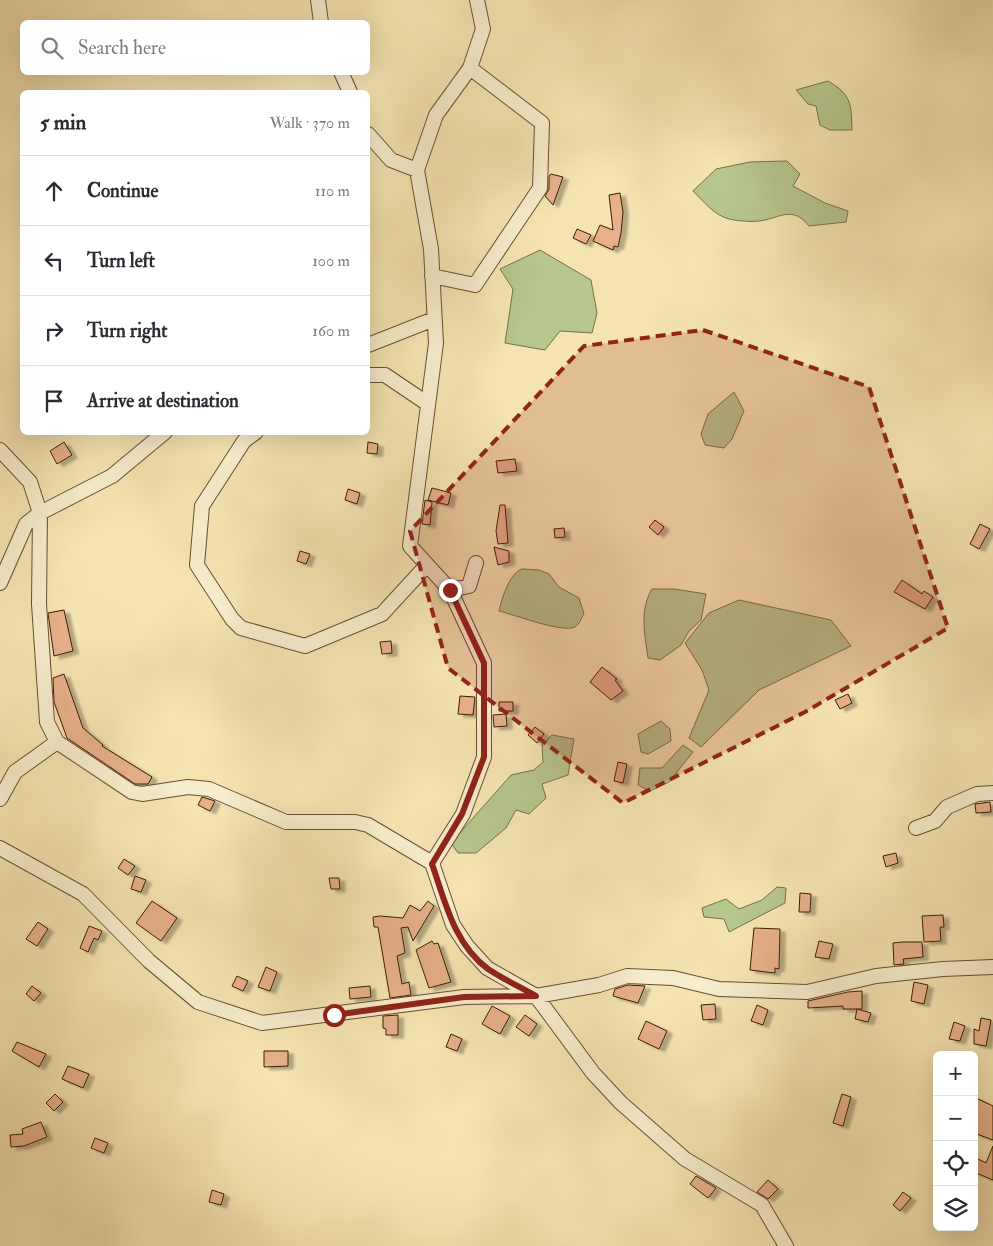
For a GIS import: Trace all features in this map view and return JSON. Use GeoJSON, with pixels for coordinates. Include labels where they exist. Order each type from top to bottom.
{"type":"FeatureCollection","features":[{"type":"Feature","properties":{"kind":"street"},"geometry":{"type":"LineString","coordinates":[[318,0],[321,20]]}},
{"type":"Feature","properties":{"kind":"street"},"geometry":{"type":"LineString","coordinates":[[432,864],[462,814],[484,757],[484,663],[450,590],[410,546],[436,343],[430,250],[417,170],[436,115],[470,68],[483,29],[477,0]]}},
{"type":"Feature","properties":{"kind":"street"},"geometry":{"type":"LineString","coordinates":[[432,276],[476,285],[540,188],[542,123],[470,68]]}},
{"type":"Feature","properties":{"kind":"street"},"geometry":{"type":"LineString","coordinates":[[342,75],[349,90]]}},
{"type":"Feature","properties":{"kind":"street"},"geometry":{"type":"LineString","coordinates":[[370,136],[391,160],[417,170]]}},
{"type":"Feature","properties":{"kind":"street"},"geometry":{"type":"LineString","coordinates":[[370,344],[434,319]]}},
{"type":"Feature","properties":{"kind":"street"},"geometry":{"type":"LineString","coordinates":[[370,375],[385,375],[428,404]]}},
{"type":"Feature","properties":{"kind":"street"},"geometry":{"type":"LineString","coordinates":[[0,583],[26,524],[40,513],[112,476],[161,435]]}},
{"type":"Feature","properties":{"kind":"street"},"geometry":{"type":"LineString","coordinates":[[252,435],[244,442],[202,506],[197,565],[232,619],[241,628],[305,646],[382,614],[427,565]]}},
{"type":"Feature","properties":{"kind":"street"},"geometry":{"type":"LineString","coordinates":[[0,450],[30,482],[40,513],[39,604],[42,659],[47,722],[57,742],[132,792],[142,794],[188,787],[209,789],[286,822],[355,822],[368,825],[432,864],[453,925],[467,946],[488,968],[536,996],[593,1073],[621,1103],[685,1160],[762,1205],[786,1246]]}},
{"type":"Feature","properties":{"kind":"street"},"geometry":{"type":"LineString","coordinates":[[450,590],[469,586],[476,563]]}},
{"type":"Feature","properties":{"kind":"street"},"geometry":{"type":"LineString","coordinates":[[0,799],[15,772],[57,742]]}},
{"type":"Feature","properties":{"kind":"street"},"geometry":{"type":"LineString","coordinates":[[916,828],[935,821],[947,808],[954,804],[977,794],[993,793]]}},
{"type":"Feature","properties":{"kind":"street"},"geometry":{"type":"LineString","coordinates":[[0,848],[84,894],[149,961],[198,1002],[262,1023],[464,997],[536,996],[599,985],[627,976],[673,978],[719,990],[807,992],[876,976],[944,969],[993,967]]}},
{"type":"Feature","properties":{"kind":"highlighted area"},"geometry":{"type":"Polygon","coordinates":[[[703,330],[869,387],[948,628],[805,712],[623,803],[448,668],[410,531],[584,346],[703,330]]]}},
{"type":"Feature","properties":{"kind":"green space"},"geometry":{"type":"Polygon","coordinates":[[[828,81],[842,91],[849,101],[852,130],[830,130],[820,125],[816,106],[808,104],[796,90],[828,81]]]}},
{"type":"Feature","properties":{"kind":"green space"},"geometry":{"type":"Polygon","coordinates":[[[787,161],[800,174],[793,186],[825,203],[848,211],[846,222],[809,226],[797,216],[791,214],[760,221],[732,220],[714,211],[693,191],[716,169],[750,162],[787,161]]]}},
{"type":"Feature","properties":{"kind":"green space"},"geometry":{"type":"Polygon","coordinates":[[[540,250],[591,280],[597,313],[592,333],[560,331],[545,350],[505,343],[513,289],[500,269],[540,250]]]}},
{"type":"Feature","properties":{"kind":"green space"},"geometry":{"type":"Polygon","coordinates":[[[734,392],[744,411],[732,439],[724,448],[705,445],[701,434],[708,414],[734,392]]]}},
{"type":"Feature","properties":{"kind":"green space"},"geometry":{"type":"Polygon","coordinates":[[[522,569],[539,570],[549,574],[559,587],[579,598],[584,614],[577,626],[560,628],[499,611],[504,593],[510,581],[522,569]]]}},
{"type":"Feature","properties":{"kind":"green space"},"geometry":{"type":"Polygon","coordinates":[[[652,589],[674,589],[706,594],[701,620],[689,631],[681,645],[660,660],[648,658],[645,632],[645,606],[652,589]]]}},
{"type":"Feature","properties":{"kind":"green space"},"geometry":{"type":"Polygon","coordinates":[[[739,600],[831,620],[851,646],[759,690],[701,747],[689,738],[709,690],[702,670],[685,643],[709,613],[739,600]]]}},
{"type":"Feature","properties":{"kind":"green space"},"geometry":{"type":"Polygon","coordinates":[[[661,721],[670,729],[671,741],[648,754],[641,752],[638,734],[661,721]]]}},
{"type":"Feature","properties":{"kind":"green space"},"geometry":{"type":"Polygon","coordinates":[[[552,735],[574,739],[568,775],[542,784],[546,798],[529,814],[516,810],[506,828],[476,853],[458,853],[451,843],[511,775],[534,770],[543,762],[542,745],[552,735]]]}},
{"type":"Feature","properties":{"kind":"green space"},"geometry":{"type":"Polygon","coordinates":[[[683,745],[693,752],[669,782],[650,791],[638,785],[640,768],[662,768],[683,745]]]}},
{"type":"Feature","properties":{"kind":"green space"},"geometry":{"type":"Polygon","coordinates":[[[777,887],[786,888],[785,903],[729,932],[724,919],[704,917],[702,908],[726,899],[739,909],[762,900],[777,887]]]}},
{"type":"Feature","properties":{"kind":"building"},"geometry":{"type":"Polygon","coordinates":[[[551,174],[563,177],[553,205],[545,196],[549,189],[549,176],[551,174]]]}},
{"type":"Feature","properties":{"kind":"building"},"geometry":{"type":"Polygon","coordinates":[[[620,193],[623,212],[621,233],[618,247],[614,246],[613,250],[593,241],[600,225],[613,230],[609,195],[620,193]]]}},
{"type":"Feature","properties":{"kind":"building"},"geometry":{"type":"Polygon","coordinates":[[[577,229],[591,235],[586,244],[573,238],[577,229]]]}},
{"type":"Feature","properties":{"kind":"building"},"geometry":{"type":"Polygon","coordinates":[[[64,442],[72,455],[57,464],[50,451],[64,442]]]}},
{"type":"Feature","properties":{"kind":"building"},"geometry":{"type":"Polygon","coordinates":[[[368,442],[378,444],[377,454],[367,453],[368,442]]]}},
{"type":"Feature","properties":{"kind":"building"},"geometry":{"type":"Polygon","coordinates":[[[515,459],[517,471],[498,473],[496,461],[515,459]]]}},
{"type":"Feature","properties":{"kind":"building"},"geometry":{"type":"Polygon","coordinates":[[[432,488],[451,493],[448,505],[428,500],[432,488]]]}},
{"type":"Feature","properties":{"kind":"building"},"geometry":{"type":"Polygon","coordinates":[[[348,489],[360,493],[357,504],[345,500],[348,489]]]}},
{"type":"Feature","properties":{"kind":"building"},"geometry":{"type":"Polygon","coordinates":[[[425,500],[432,502],[430,525],[422,524],[425,500]]]}},
{"type":"Feature","properties":{"kind":"building"},"geometry":{"type":"Polygon","coordinates":[[[500,505],[505,505],[508,543],[498,544],[496,531],[500,505]]]}},
{"type":"Feature","properties":{"kind":"building"},"geometry":{"type":"Polygon","coordinates":[[[655,520],[664,527],[658,535],[649,527],[655,520]]]}},
{"type":"Feature","properties":{"kind":"building"},"geometry":{"type":"Polygon","coordinates":[[[980,524],[990,529],[979,549],[970,544],[980,524]]]}},
{"type":"Feature","properties":{"kind":"building"},"geometry":{"type":"Polygon","coordinates":[[[564,528],[565,537],[555,538],[554,529],[564,528]]]}},
{"type":"Feature","properties":{"kind":"building"},"geometry":{"type":"Polygon","coordinates":[[[494,547],[509,551],[509,562],[498,565],[494,547]]]}},
{"type":"Feature","properties":{"kind":"building"},"geometry":{"type":"Polygon","coordinates":[[[300,551],[310,554],[306,564],[297,561],[300,551]]]}},
{"type":"Feature","properties":{"kind":"building"},"geometry":{"type":"Polygon","coordinates":[[[902,580],[922,594],[924,591],[933,597],[925,609],[894,592],[902,580]]]}},
{"type":"Feature","properties":{"kind":"building"},"geometry":{"type":"Polygon","coordinates":[[[64,610],[73,651],[54,656],[48,613],[64,610]]]}},
{"type":"Feature","properties":{"kind":"building"},"geometry":{"type":"Polygon","coordinates":[[[391,641],[392,653],[382,654],[380,642],[391,641]]]}},
{"type":"Feature","properties":{"kind":"building"},"geometry":{"type":"Polygon","coordinates":[[[602,667],[617,679],[615,680],[623,691],[611,700],[590,682],[602,667]]]}},
{"type":"Feature","properties":{"kind":"building"},"geometry":{"type":"Polygon","coordinates":[[[64,674],[83,728],[102,746],[152,777],[148,784],[135,784],[67,738],[54,702],[53,678],[64,674]]]}},
{"type":"Feature","properties":{"kind":"building"},"geometry":{"type":"Polygon","coordinates":[[[848,694],[852,703],[840,709],[835,700],[848,694]]]}},
{"type":"Feature","properties":{"kind":"building"},"geometry":{"type":"Polygon","coordinates":[[[460,696],[475,697],[473,715],[458,714],[460,696]]]}},
{"type":"Feature","properties":{"kind":"building"},"geometry":{"type":"Polygon","coordinates":[[[499,702],[513,702],[513,711],[499,711],[499,702]]]}},
{"type":"Feature","properties":{"kind":"building"},"geometry":{"type":"Polygon","coordinates":[[[506,714],[507,726],[494,727],[493,715],[506,714]]]}},
{"type":"Feature","properties":{"kind":"building"},"geometry":{"type":"Polygon","coordinates":[[[535,727],[544,734],[537,743],[528,735],[535,727]]]}},
{"type":"Feature","properties":{"kind":"building"},"geometry":{"type":"Polygon","coordinates":[[[618,762],[627,764],[623,783],[614,781],[618,762]]]}},
{"type":"Feature","properties":{"kind":"building"},"geometry":{"type":"Polygon","coordinates":[[[202,797],[215,801],[210,811],[198,805],[202,797]]]}},
{"type":"Feature","properties":{"kind":"building"},"geometry":{"type":"Polygon","coordinates":[[[990,802],[991,812],[976,813],[975,804],[990,802]]]}},
{"type":"Feature","properties":{"kind":"building"},"geometry":{"type":"Polygon","coordinates":[[[896,853],[898,863],[886,867],[883,856],[896,853]]]}},
{"type":"Feature","properties":{"kind":"building"},"geometry":{"type":"Polygon","coordinates":[[[124,859],[135,866],[128,875],[118,868],[124,859]]]}},
{"type":"Feature","properties":{"kind":"building"},"geometry":{"type":"Polygon","coordinates":[[[135,876],[146,880],[141,892],[131,889],[135,876]]]}},
{"type":"Feature","properties":{"kind":"building"},"geometry":{"type":"Polygon","coordinates":[[[329,878],[339,878],[340,889],[331,889],[329,878]]]}},
{"type":"Feature","properties":{"kind":"building"},"geometry":{"type":"Polygon","coordinates":[[[800,893],[811,894],[810,912],[799,912],[800,893]]]}},
{"type":"Feature","properties":{"kind":"building"},"geometry":{"type":"Polygon","coordinates":[[[152,901],[177,918],[161,941],[136,923],[152,901]]]}},
{"type":"Feature","properties":{"kind":"building"},"geometry":{"type":"Polygon","coordinates":[[[428,901],[434,906],[413,941],[408,927],[401,928],[405,953],[397,956],[402,984],[409,982],[411,995],[390,998],[378,927],[374,927],[373,917],[403,918],[410,905],[420,911],[428,901]]]}},
{"type":"Feature","properties":{"kind":"building"},"geometry":{"type":"Polygon","coordinates":[[[943,915],[944,927],[940,927],[941,941],[924,942],[922,916],[943,915]]]}},
{"type":"Feature","properties":{"kind":"building"},"geometry":{"type":"Polygon","coordinates":[[[38,922],[48,929],[37,946],[26,939],[38,922]]]}},
{"type":"Feature","properties":{"kind":"building"},"geometry":{"type":"Polygon","coordinates":[[[89,926],[102,931],[98,940],[94,938],[88,952],[80,948],[89,926]]]}},
{"type":"Feature","properties":{"kind":"building"},"geometry":{"type":"Polygon","coordinates":[[[754,928],[780,929],[779,969],[775,968],[775,973],[750,970],[754,928]]]}},
{"type":"Feature","properties":{"kind":"building"},"geometry":{"type":"Polygon","coordinates":[[[432,941],[434,944],[438,943],[451,982],[429,988],[416,950],[432,941]]]}},
{"type":"Feature","properties":{"kind":"building"},"geometry":{"type":"Polygon","coordinates":[[[819,941],[833,944],[829,959],[815,957],[819,941]]]}},
{"type":"Feature","properties":{"kind":"building"},"geometry":{"type":"Polygon","coordinates":[[[922,942],[923,957],[903,959],[904,964],[894,965],[893,943],[922,942]]]}},
{"type":"Feature","properties":{"kind":"building"},"geometry":{"type":"Polygon","coordinates":[[[266,967],[277,972],[270,991],[258,987],[266,967]]]}},
{"type":"Feature","properties":{"kind":"building"},"geometry":{"type":"Polygon","coordinates":[[[237,976],[248,981],[243,991],[232,986],[237,976]]]}},
{"type":"Feature","properties":{"kind":"building"},"geometry":{"type":"Polygon","coordinates":[[[914,982],[928,985],[924,1004],[911,1001],[914,982]]]}},
{"type":"Feature","properties":{"kind":"building"},"geometry":{"type":"Polygon","coordinates":[[[628,985],[645,986],[638,1003],[613,996],[615,989],[628,985]]]}},
{"type":"Feature","properties":{"kind":"building"},"geometry":{"type":"Polygon","coordinates":[[[32,986],[41,993],[34,1001],[26,994],[32,986]]]}},
{"type":"Feature","properties":{"kind":"building"},"geometry":{"type":"Polygon","coordinates":[[[370,986],[371,997],[350,999],[349,988],[370,986]]]}},
{"type":"Feature","properties":{"kind":"building"},"geometry":{"type":"Polygon","coordinates":[[[862,991],[862,1009],[843,1009],[843,1006],[808,1008],[808,1001],[848,992],[862,991]]]}},
{"type":"Feature","properties":{"kind":"building"},"geometry":{"type":"Polygon","coordinates":[[[715,1004],[716,1019],[703,1020],[701,1005],[715,1004]]]}},
{"type":"Feature","properties":{"kind":"building"},"geometry":{"type":"Polygon","coordinates":[[[757,1005],[768,1010],[763,1025],[751,1021],[757,1005]]]}},
{"type":"Feature","properties":{"kind":"building"},"geometry":{"type":"Polygon","coordinates":[[[492,1006],[510,1016],[500,1034],[482,1024],[492,1006]]]}},
{"type":"Feature","properties":{"kind":"building"},"geometry":{"type":"Polygon","coordinates":[[[857,1009],[871,1013],[868,1022],[855,1019],[857,1009]]]}},
{"type":"Feature","properties":{"kind":"building"},"geometry":{"type":"Polygon","coordinates":[[[398,1015],[398,1035],[386,1035],[386,1029],[383,1028],[383,1016],[398,1015]]]}},
{"type":"Feature","properties":{"kind":"building"},"geometry":{"type":"Polygon","coordinates":[[[525,1015],[537,1024],[529,1036],[516,1027],[525,1015]]]}},
{"type":"Feature","properties":{"kind":"building"},"geometry":{"type":"Polygon","coordinates":[[[981,1018],[991,1020],[986,1046],[974,1044],[974,1029],[979,1031],[981,1018]]]}},
{"type":"Feature","properties":{"kind":"building"},"geometry":{"type":"Polygon","coordinates":[[[646,1021],[667,1031],[659,1049],[638,1039],[646,1021]]]}},
{"type":"Feature","properties":{"kind":"building"},"geometry":{"type":"Polygon","coordinates":[[[954,1022],[965,1026],[960,1041],[949,1039],[954,1022]]]}},
{"type":"Feature","properties":{"kind":"building"},"geometry":{"type":"Polygon","coordinates":[[[451,1034],[462,1039],[457,1051],[446,1047],[451,1034]]]}},
{"type":"Feature","properties":{"kind":"building"},"geometry":{"type":"Polygon","coordinates":[[[17,1042],[46,1054],[39,1067],[12,1051],[17,1042]]]}},
{"type":"Feature","properties":{"kind":"building"},"geometry":{"type":"Polygon","coordinates":[[[264,1051],[288,1051],[288,1066],[264,1067],[264,1051]]]}},
{"type":"Feature","properties":{"kind":"building"},"geometry":{"type":"Polygon","coordinates":[[[68,1066],[89,1074],[83,1088],[62,1079],[68,1066]]]}},
{"type":"Feature","properties":{"kind":"building"},"geometry":{"type":"Polygon","coordinates":[[[55,1094],[63,1102],[54,1111],[46,1103],[55,1094]]]}},
{"type":"Feature","properties":{"kind":"building"},"geometry":{"type":"Polygon","coordinates":[[[842,1094],[851,1097],[843,1126],[833,1123],[842,1094]]]}},
{"type":"Feature","properties":{"kind":"building"},"geometry":{"type":"Polygon","coordinates":[[[978,1099],[993,1106],[993,1140],[978,1134],[978,1099]]]}},
{"type":"Feature","properties":{"kind":"building"},"geometry":{"type":"Polygon","coordinates":[[[41,1122],[47,1137],[24,1146],[11,1147],[10,1135],[23,1134],[22,1129],[41,1122]]]}},
{"type":"Feature","properties":{"kind":"building"},"geometry":{"type":"Polygon","coordinates":[[[95,1138],[108,1143],[104,1153],[91,1148],[95,1138]]]}},
{"type":"Feature","properties":{"kind":"building"},"geometry":{"type":"Polygon","coordinates":[[[993,1146],[993,1180],[978,1174],[978,1159],[986,1163],[993,1146]]]}},
{"type":"Feature","properties":{"kind":"building"},"geometry":{"type":"Polygon","coordinates":[[[696,1176],[716,1188],[708,1198],[690,1184],[696,1176]]]}},
{"type":"Feature","properties":{"kind":"building"},"geometry":{"type":"Polygon","coordinates":[[[768,1180],[778,1189],[768,1199],[757,1192],[768,1180]]]}},
{"type":"Feature","properties":{"kind":"building"},"geometry":{"type":"Polygon","coordinates":[[[212,1190],[224,1194],[221,1205],[209,1202],[212,1190]]]}},
{"type":"Feature","properties":{"kind":"building"},"geometry":{"type":"Polygon","coordinates":[[[903,1192],[911,1198],[900,1211],[893,1205],[903,1192]]]}},
{"type":"Feature","properties":{"kind":"route"},"geometry":{"type":"LineString","coordinates":[[334,1015],[464,997],[536,996],[488,968],[467,946],[453,925],[432,864],[462,814],[484,757],[484,663],[450,590]]}}]}
